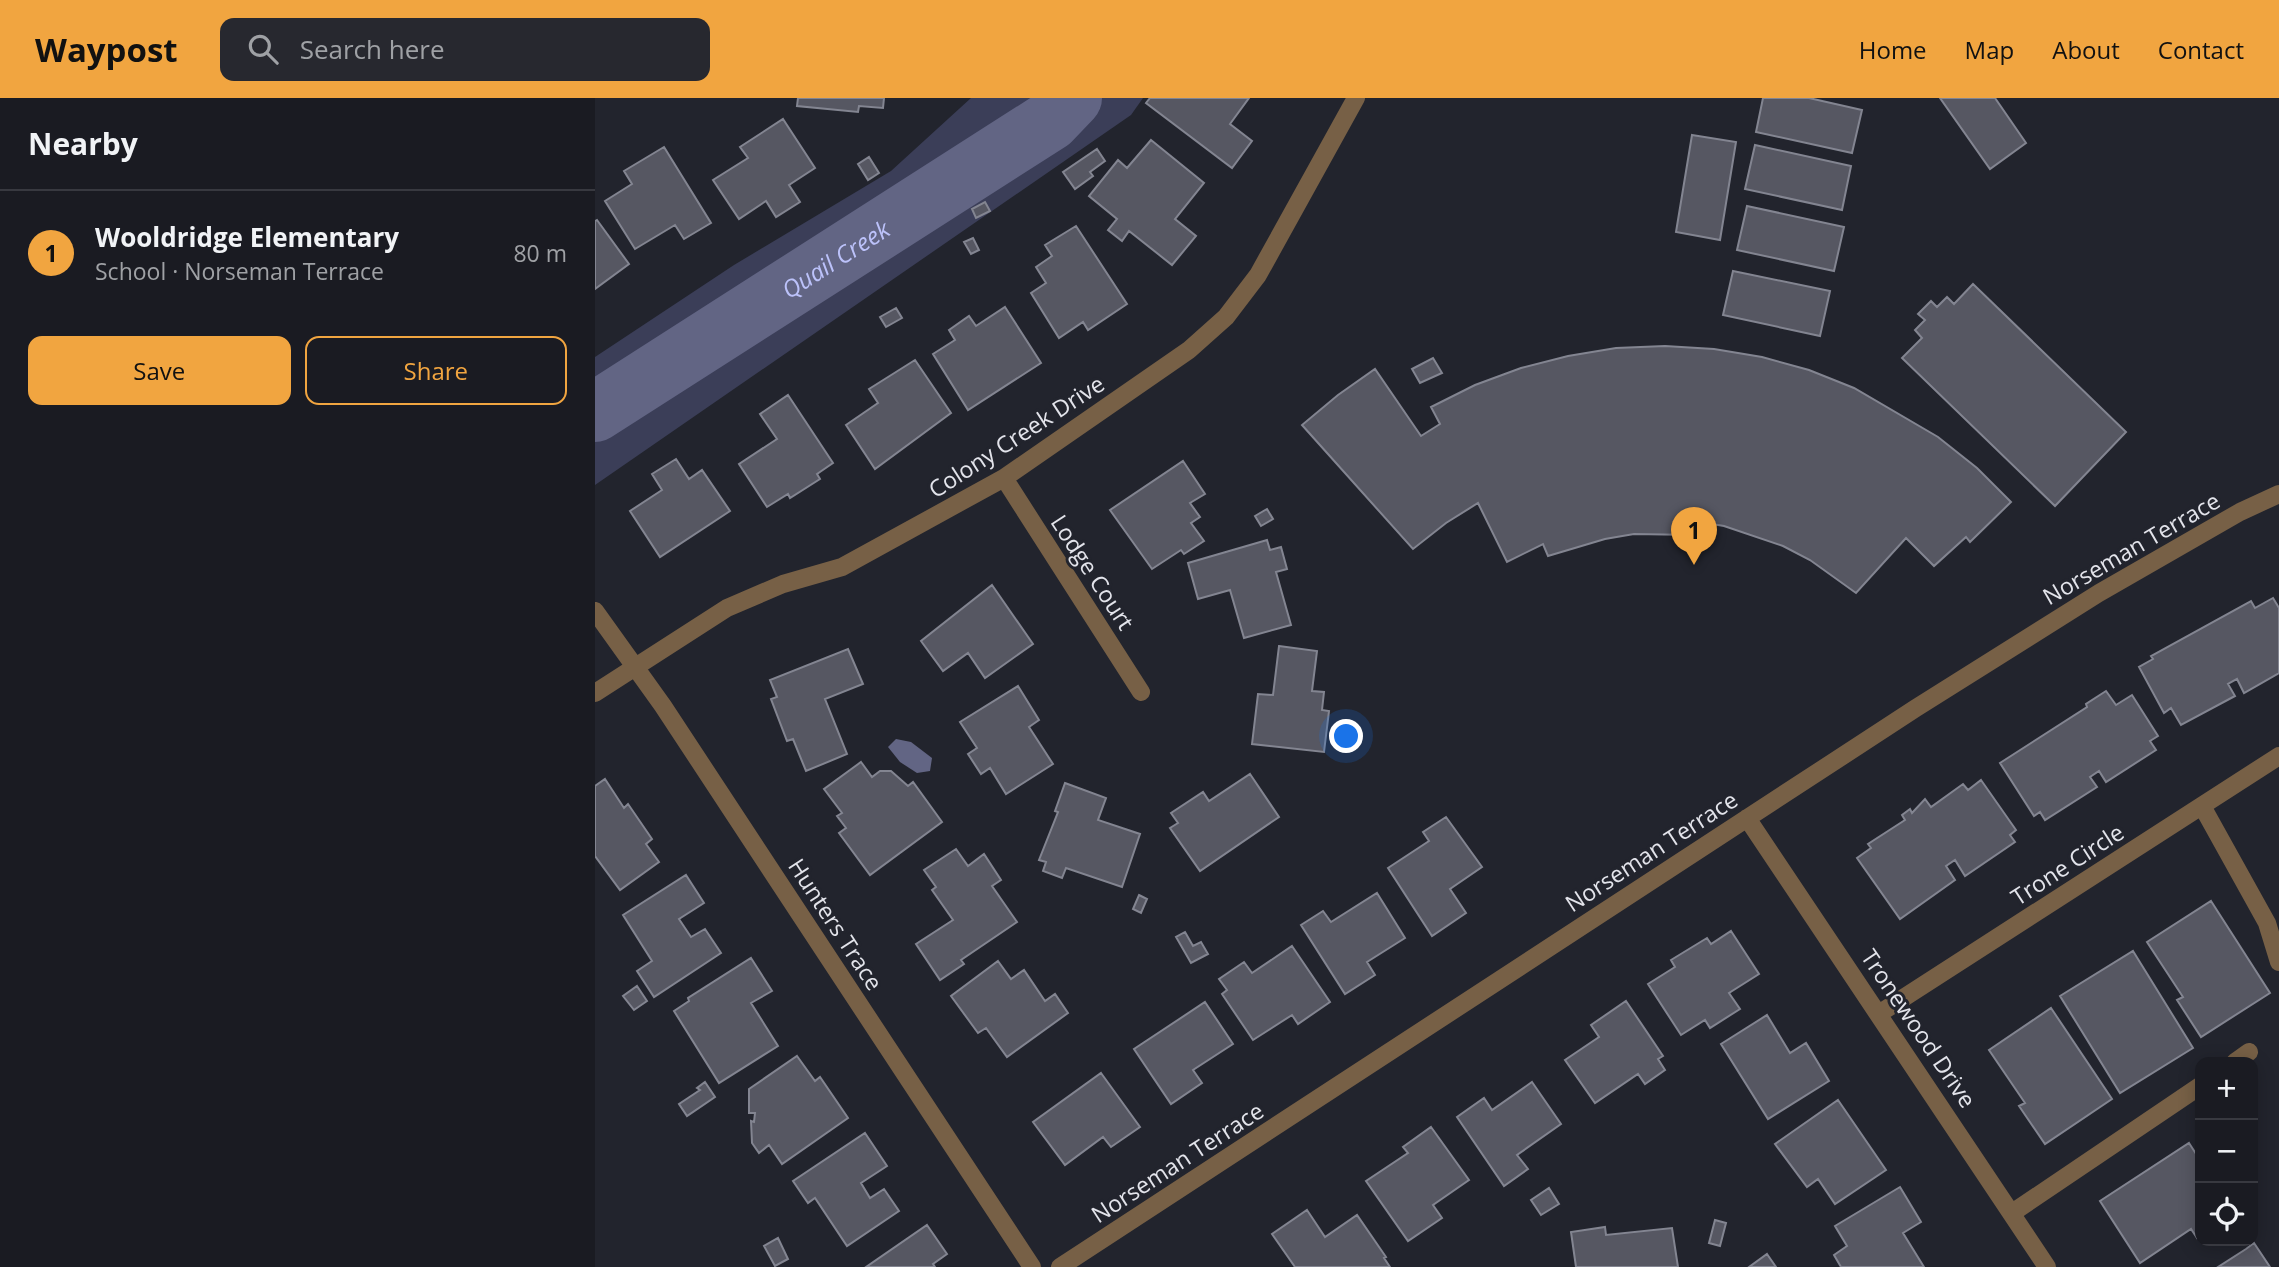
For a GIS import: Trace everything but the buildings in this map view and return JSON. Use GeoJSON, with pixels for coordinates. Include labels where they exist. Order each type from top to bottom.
{"type":"FeatureCollection","features":[{"type":"Feature","properties":{"kind":"street","name":"Colony Creek Drive"},"geometry":{"type":"LineString","coordinates":[[595,693],[727,608],[783,584],[842,567],[1004,478],[1189,350],[1226,317],[1258,275],[1356,98]]}},
{"type":"Feature","properties":{"kind":"street","name":"Lodge Court"},"geometry":{"type":"LineString","coordinates":[[1004,478],[1141,692]]}},
{"type":"Feature","properties":{"kind":"street","name":"Norseman Terrace"},"geometry":{"type":"LineString","coordinates":[[1061,1267],[1747,818],[2098,593],[2240,512],[2279,494]]}},
{"type":"Feature","properties":{"kind":"street","name":"Hunters Trace"},"geometry":{"type":"LineString","coordinates":[[595,611],[636,666],[1032,1267]]}},
{"type":"Feature","properties":{"kind":"street","name":"Trone Circle"},"geometry":{"type":"LineString","coordinates":[[1880,1013],[2279,755]]}},
{"type":"Feature","properties":{"kind":"street"},"geometry":{"type":"LineString","coordinates":[[2202,806],[2267,923],[2279,962]]}},
{"type":"Feature","properties":{"kind":"street","name":"Tronewood Drive"},"geometry":{"type":"LineString","coordinates":[[1747,818],[1880,1013],[2047,1267]]}},
{"type":"Feature","properties":{"kind":"street"},"geometry":{"type":"LineString","coordinates":[[2012,1213],[2195,1089]]}},
{"type":"Feature","properties":{"kind":"shaded area"},"geometry":{"type":"Polygon","coordinates":[[[971,98],[1143,98],[1131,115],[595,485],[595,357],[734,265],[891,171],[971,98]]]}},
{"type":"Feature","properties":{"kind":"shaded area"},"geometry":{"type":"Polygon","coordinates":[[[896,739],[911,742],[932,758],[930,771],[917,773],[900,762],[888,747],[896,739]]]}},
{"type":"Feature","properties":{"kind":"waterway","name":"Quail Creek"},"geometry":{"type":"LineString","coordinates":[[595,412],[1050,121],[1072,98]]}},
{"type":"Feature","properties":{"kind":"place","name":"Wooldridge Elementary"},"geometry":{"type":"Point","coordinates":[1694,565]}}]}
